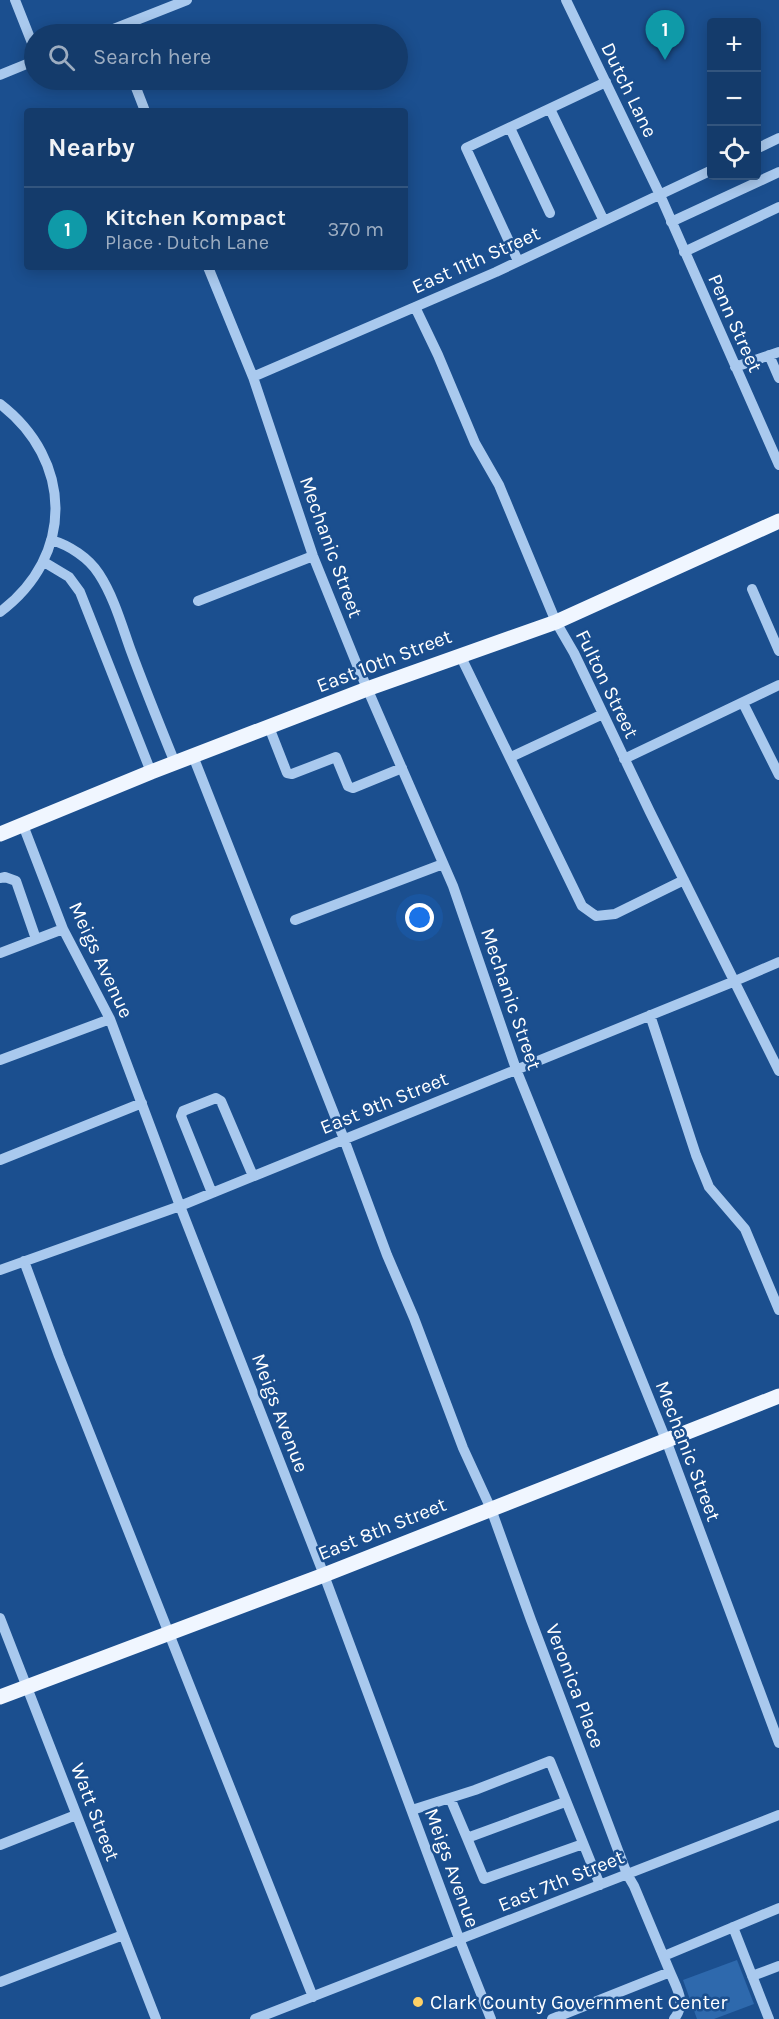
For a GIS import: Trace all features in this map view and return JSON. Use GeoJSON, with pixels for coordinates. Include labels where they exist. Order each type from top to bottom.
{"type":"FeatureCollection","features":[{"type":"Feature","properties":{"kind":"main road","name":"East 10th Street"},"geometry":{"type":"LineString","coordinates":[[0,834],[151,772],[367,689],[556,622],[779,521]]}},
{"type":"Feature","properties":{"kind":"main road","name":"East 8th Street"},"geometry":{"type":"LineString","coordinates":[[0,1697],[324,1575],[779,1396]]}},
{"type":"Feature","properties":{"kind":"street"},"geometry":{"type":"LineString","coordinates":[[15,0],[24,24]]}},
{"type":"Feature","properties":{"kind":"street"},"geometry":{"type":"LineString","coordinates":[[132,24],[187,0]]}},
{"type":"Feature","properties":{"kind":"street","name":"Dutch Lane"},"geometry":{"type":"LineString","coordinates":[[566,0],[660,195]]}},
{"type":"Feature","properties":{"kind":"street"},"geometry":{"type":"LineString","coordinates":[[0,75],[24,65]]}},
{"type":"Feature","properties":{"kind":"street"},"geometry":{"type":"LineString","coordinates":[[518,261],[466,148],[606,82]]}},
{"type":"Feature","properties":{"kind":"street"},"geometry":{"type":"LineString","coordinates":[[137,90],[145,108]]}},
{"type":"Feature","properties":{"kind":"street"},"geometry":{"type":"LineString","coordinates":[[550,109],[604,221]]}},
{"type":"Feature","properties":{"kind":"street"},"geometry":{"type":"LineString","coordinates":[[510,128],[550,213]]}},
{"type":"Feature","properties":{"kind":"street"},"geometry":{"type":"LineString","coordinates":[[761,147],[779,138]]}},
{"type":"Feature","properties":{"kind":"street","name":"East 11th Street"},"geometry":{"type":"LineString","coordinates":[[253,377],[518,261],[707,172]]}},
{"type":"Feature","properties":{"kind":"street"},"geometry":{"type":"LineString","coordinates":[[671,222],[779,172]]}},
{"type":"Feature","properties":{"kind":"street","name":"Penn Street"},"geometry":{"type":"LineString","coordinates":[[660,195],[779,465]]}},
{"type":"Feature","properties":{"kind":"street"},"geometry":{"type":"LineString","coordinates":[[684,252],[779,207]]}},
{"type":"Feature","properties":{"kind":"street","name":"Mechanic Street"},"geometry":{"type":"LineString","coordinates":[[209,270],[253,377],[313,556],[367,689],[453,886],[516,1069],[666,1440],[779,1743]]}},
{"type":"Feature","properties":{"kind":"street","name":"Fulton Street"},"geometry":{"type":"LineString","coordinates":[[416,307],[475,443],[499,485],[556,622],[574,652],[624,759],[779,1071]]}},
{"type":"Feature","properties":{"kind":"street"},"geometry":{"type":"LineString","coordinates":[[735,368],[774,353],[779,378]]}},
{"type":"Feature","properties":{"kind":"street"},"geometry":{"type":"LineString","coordinates":[[0,404],[31,433],[47,464],[55,496],[55,518],[44,562],[15,601],[0,612]]}},
{"type":"Feature","properties":{"kind":"street"},"geometry":{"type":"LineString","coordinates":[[51,540],[62,543],[77,553],[99,574],[112,600],[175,763]]}},
{"type":"Feature","properties":{"kind":"street"},"geometry":{"type":"LineString","coordinates":[[198,601],[313,556]]}},
{"type":"Feature","properties":{"kind":"street"},"geometry":{"type":"LineString","coordinates":[[44,562],[69,577],[80,592],[151,772]]}},
{"type":"Feature","properties":{"kind":"street"},"geometry":{"type":"LineString","coordinates":[[752,589],[779,651]]}},
{"type":"Feature","properties":{"kind":"street"},"geometry":{"type":"LineString","coordinates":[[460,655],[582,906],[596,915],[615,914],[684,880]]}},
{"type":"Feature","properties":{"kind":"street"},"geometry":{"type":"LineString","coordinates":[[624,759],[779,686]]}},
{"type":"Feature","properties":{"kind":"street"},"geometry":{"type":"LineString","coordinates":[[743,702],[779,775]]}},
{"type":"Feature","properties":{"kind":"street"},"geometry":{"type":"LineString","coordinates":[[511,757],[603,714]]}},
{"type":"Feature","properties":{"kind":"street"},"geometry":{"type":"LineString","coordinates":[[269,727],[287,773],[292,774],[336,757],[348,786],[353,788],[402,768]]}},
{"type":"Feature","properties":{"kind":"street","name":"Veronica Place"},"geometry":{"type":"LineString","coordinates":[[193,756],[463,1448],[491,1509],[627,1874],[682,2002],[681,2009],[674,2019]]}},
{"type":"Feature","properties":{"kind":"street","name":"Meigs Avenue"},"geometry":{"type":"LineString","coordinates":[[23,825],[63,929],[110,1019],[180,1206],[324,1575],[491,2019]]}},
{"type":"Feature","properties":{"kind":"street"},"geometry":{"type":"LineString","coordinates":[[295,920],[443,864]]}},
{"type":"Feature","properties":{"kind":"street"},"geometry":{"type":"LineString","coordinates":[[0,878],[5,877],[15,881],[36,939]]}},
{"type":"Feature","properties":{"kind":"street"},"geometry":{"type":"LineString","coordinates":[[0,953],[63,929]]}},
{"type":"Feature","properties":{"kind":"street","name":"East 9th Street"},"geometry":{"type":"LineString","coordinates":[[0,1270],[180,1206],[779,962]]}},
{"type":"Feature","properties":{"kind":"street"},"geometry":{"type":"LineString","coordinates":[[650,1015],[692,1143],[709,1187],[745,1229],[779,1310]]}},
{"type":"Feature","properties":{"kind":"street"},"geometry":{"type":"LineString","coordinates":[[0,1060],[110,1019]]}},
{"type":"Feature","properties":{"kind":"street"},"geometry":{"type":"LineString","coordinates":[[212,1193],[181,1116],[183,1110],[216,1098],[221,1101],[253,1176]]}},
{"type":"Feature","properties":{"kind":"street"},"geometry":{"type":"LineString","coordinates":[[0,1160],[142,1103]]}},
{"type":"Feature","properties":{"kind":"street"},"geometry":{"type":"LineString","coordinates":[[24,1262],[59,1356],[313,1997]]}},
{"type":"Feature","properties":{"kind":"street","name":"Watt Street"},"geometry":{"type":"LineString","coordinates":[[0,1618],[156,2019]]}},
{"type":"Feature","properties":{"kind":"street"},"geometry":{"type":"LineString","coordinates":[[412,1810],[504,1780],[550,1761],[600,1885]]}},
{"type":"Feature","properties":{"kind":"street"},"geometry":{"type":"LineString","coordinates":[[450,1798],[484,1879],[583,1844]]}},
{"type":"Feature","properties":{"kind":"street"},"geometry":{"type":"LineString","coordinates":[[467,1838],[565,1802]]}},
{"type":"Feature","properties":{"kind":"street"},"geometry":{"type":"LineString","coordinates":[[0,1845],[76,1815]]}},
{"type":"Feature","properties":{"kind":"street","name":"East 7th Street"},"geometry":{"type":"LineString","coordinates":[[255,2019],[779,1815]]}},
{"type":"Feature","properties":{"kind":"street"},"geometry":{"type":"LineString","coordinates":[[664,1956],[779,1908]]}},
{"type":"Feature","properties":{"kind":"street"},"geometry":{"type":"LineString","coordinates":[[733,1927],[769,2019]]}},
{"type":"Feature","properties":{"kind":"street"},"geometry":{"type":"LineString","coordinates":[[0,1982],[123,1935]]}},
{"type":"Feature","properties":{"kind":"street"},"geometry":{"type":"LineString","coordinates":[[752,1976],[779,1966]]}},
{"type":"Feature","properties":{"kind":"street"},"geometry":{"type":"LineString","coordinates":[[552,2019],[670,1972]]}},
{"type":"Feature","properties":{"kind":"shaded area"},"geometry":{"type":"Polygon","coordinates":[[[737,1960],[754,2004],[714,2019],[697,2019],[683,1980],[737,1960]]]}},
{"type":"Feature","properties":{"kind":"place","name":"Kitchen Kompact"},"geometry":{"type":"Point","coordinates":[665,60]}},
{"type":"Feature","properties":{"kind":"place","name":"Clark County Government Center"},"geometry":{"type":"Point","coordinates":[418,2002]}}]}
